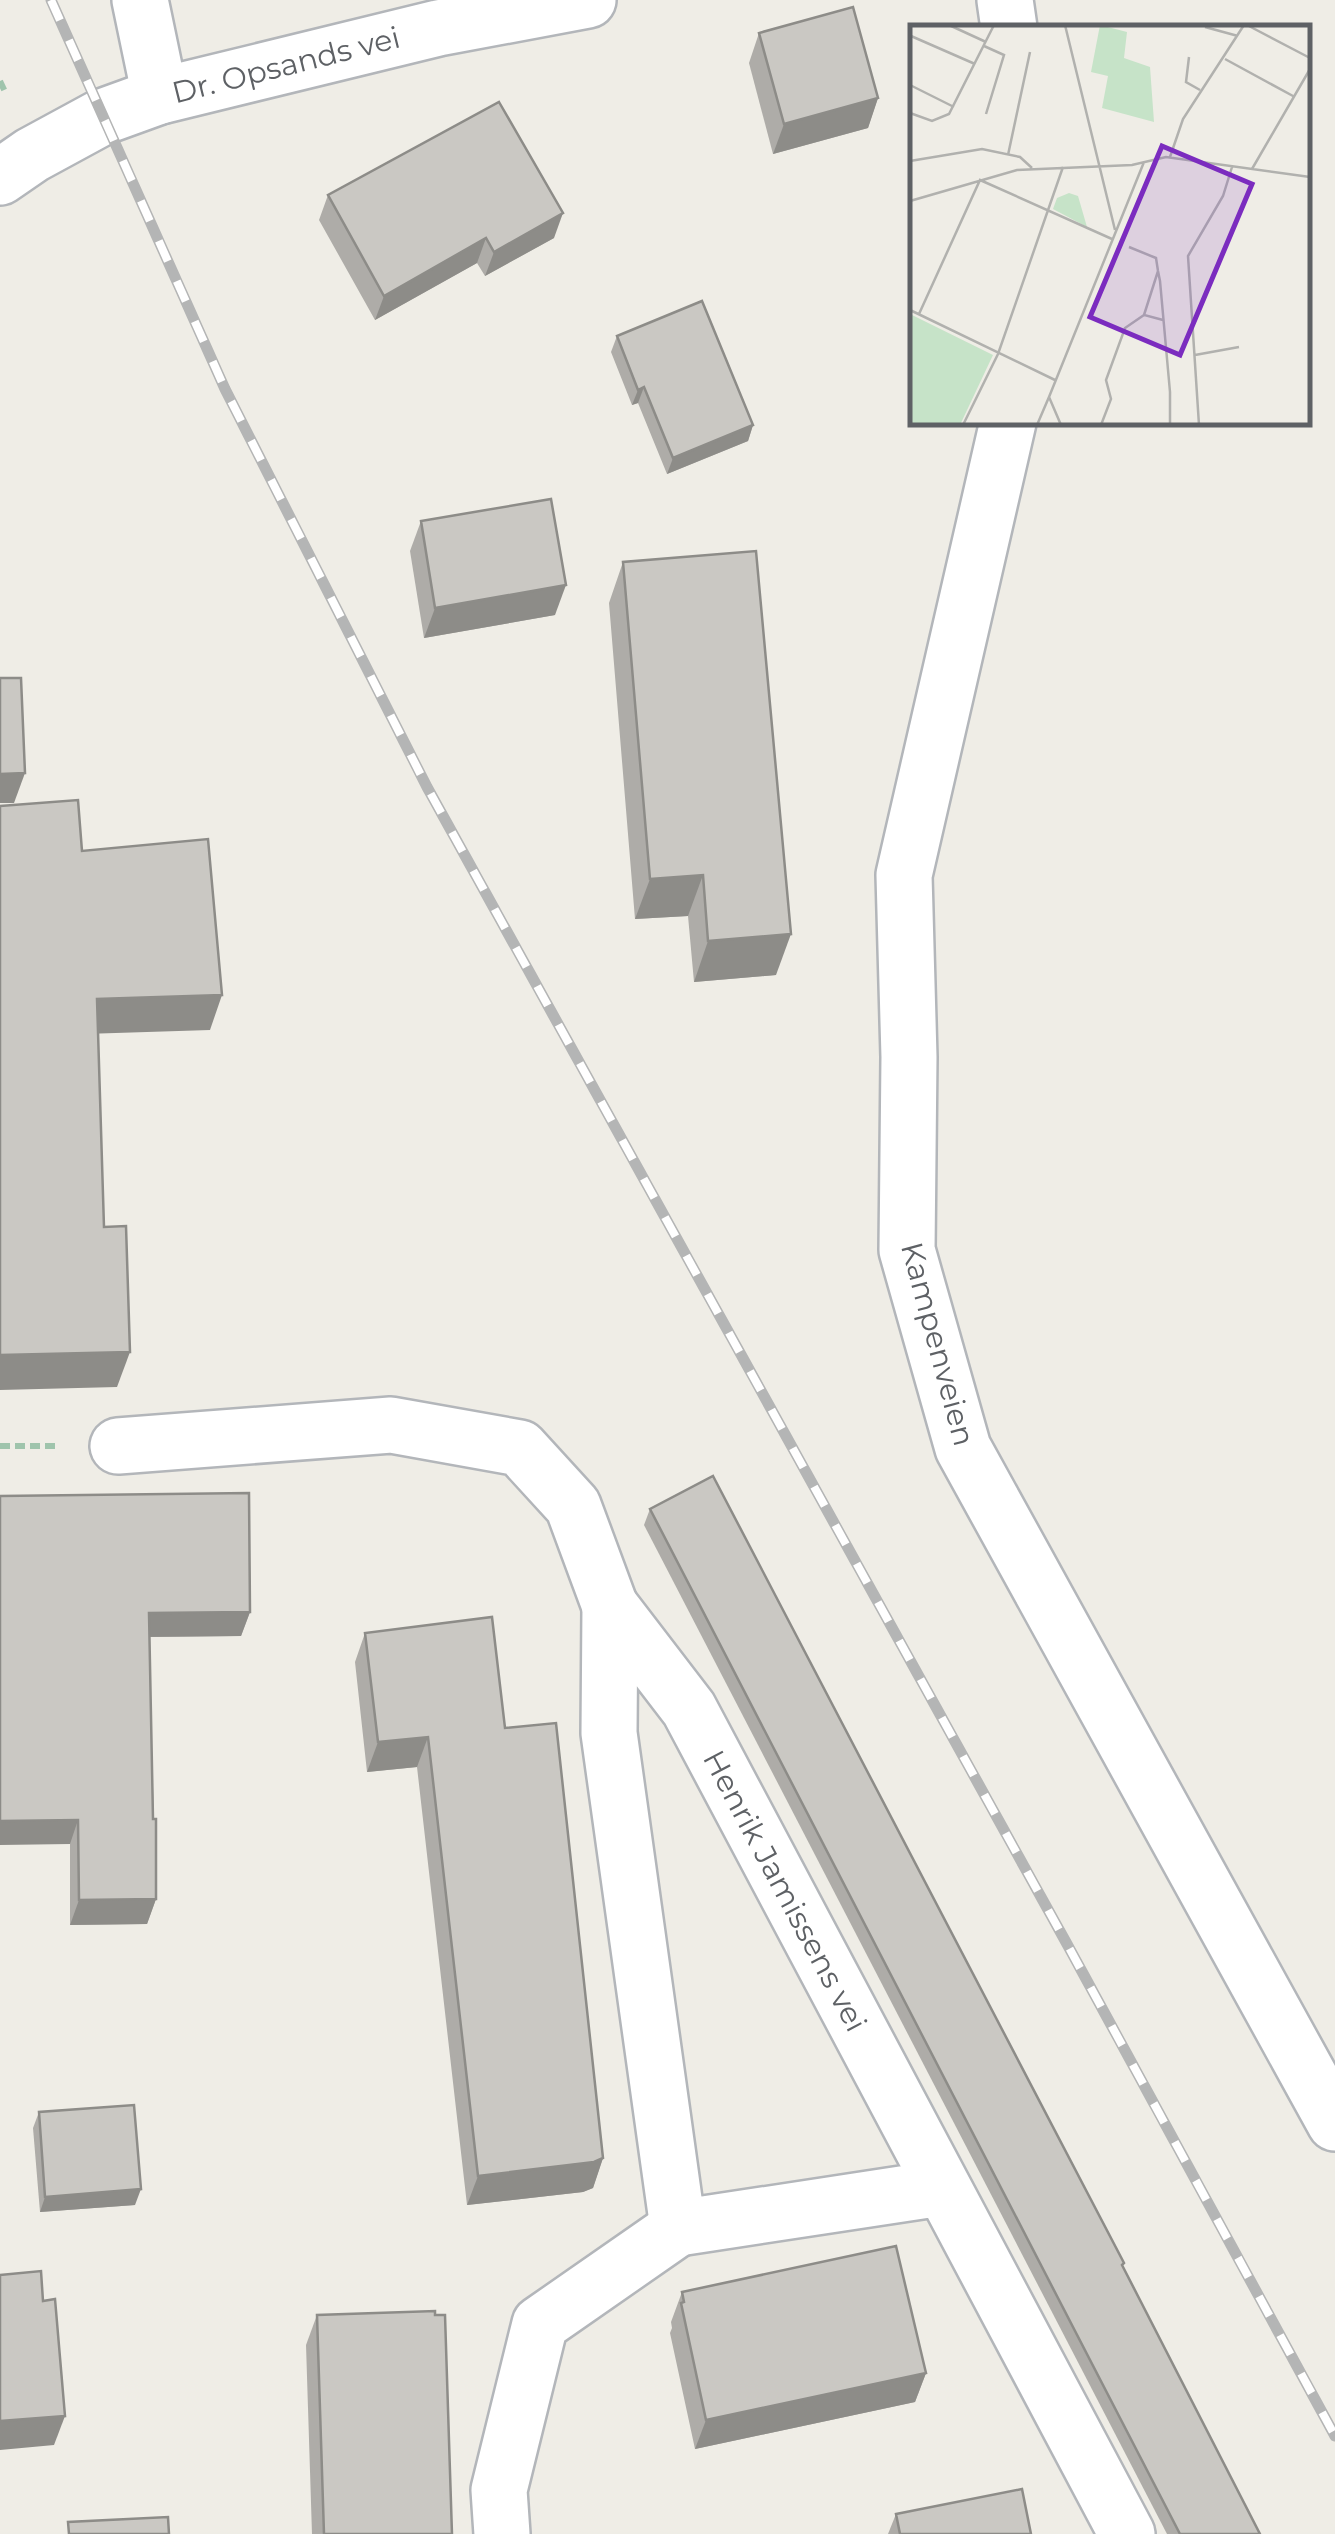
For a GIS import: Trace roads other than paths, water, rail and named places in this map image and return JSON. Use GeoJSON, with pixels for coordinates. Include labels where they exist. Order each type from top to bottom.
{"type":"FeatureCollection","features":[{"type":"Feature","properties":{"kind":"street"},"geometry":{"type":"LineString","coordinates":[[140,0],[160,96]]}},
{"type":"Feature","properties":{"kind":"street","name":"Dr. Opsands vei"},"geometry":{"type":"LineString","coordinates":[[0,177],[32,155],[102,118],[160,96],[438,28],[588,0]]}},
{"type":"Feature","properties":{"kind":"street"},"geometry":{"type":"LineString","coordinates":[[1005,0],[1008,25]]}},
{"type":"Feature","properties":{"kind":"street","name":"Kampenveien"},"geometry":{"type":"LineString","coordinates":[[1007,425],[904,876],[909,1057],[907,1250],[963,1448],[1335,2123]]}},
{"type":"Feature","properties":{"kind":"street","name":"Henrik Jamissens vei"},"geometry":{"type":"LineString","coordinates":[[118,1446],[391,1425],[520,1448],[573,1506],[610,1606],[689,1710],[1126,2534]]}},
{"type":"Feature","properties":{"kind":"street","name":"Henrik Jamissens vei"},"geometry":{"type":"LineString","coordinates":[[610,1606],[609,1733],[678,2228]]}},
{"type":"Feature","properties":{"kind":"street"},"geometry":{"type":"LineString","coordinates":[[502,2534],[500,2490],[540,2324],[678,2228],[941,2188]]}},
{"type":"Feature","properties":{"kind":"railway"},"geometry":{"type":"LineString","coordinates":[[51,0],[225,389],[427,787],[1335,2436]]}}]}
